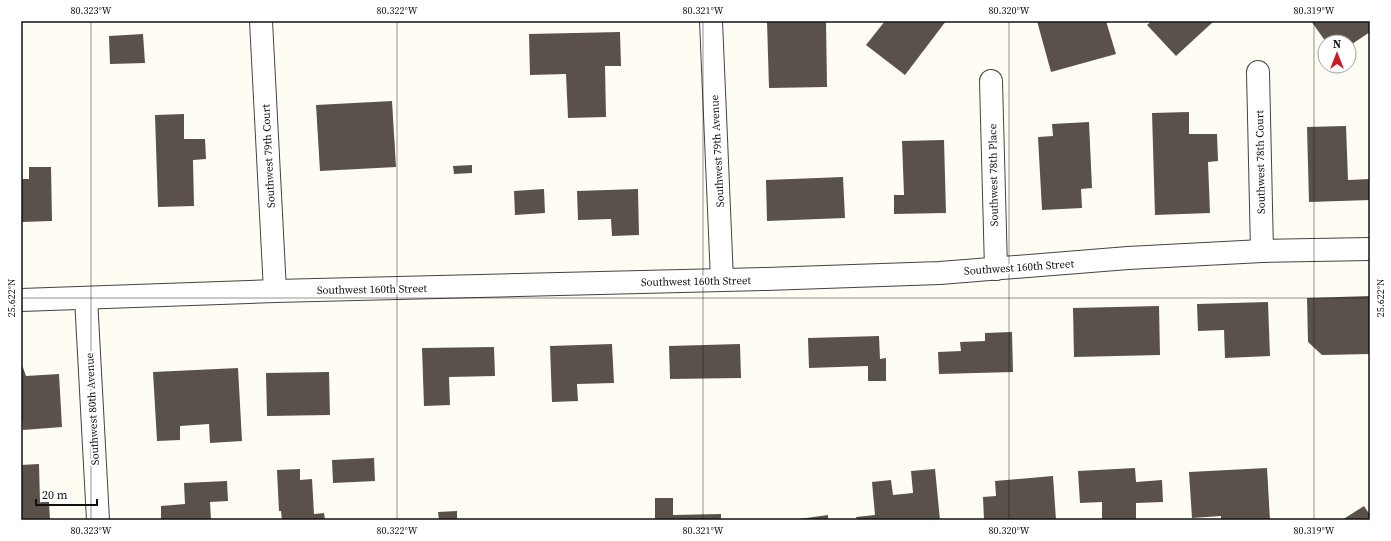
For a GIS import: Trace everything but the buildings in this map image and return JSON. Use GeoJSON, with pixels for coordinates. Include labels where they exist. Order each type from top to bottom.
{"type":"FeatureCollection","features":[{"type":"Feature","properties":{"kind":"street","name":"Southwest 79th Court"},"geometry":{"type":"LineString","coordinates":[[261,21],[275,291]]}},
{"type":"Feature","properties":{"kind":"street","name":"Southwest 79th Avenue"},"geometry":{"type":"LineString","coordinates":[[711,21],[722,280]]}},
{"type":"Feature","properties":{"kind":"street","name":"Southwest 78th Court"},"geometry":{"type":"LineString","coordinates":[[1258,72],[1262,251]]}},
{"type":"Feature","properties":{"kind":"street","name":"Southwest 78th Place"},"geometry":{"type":"LineString","coordinates":[[990,81],[996,269]]}},
{"type":"Feature","properties":{"kind":"street","name":"Southwest 160th Street"},"geometry":{"type":"LineString","coordinates":[[21,300],[275,291],[940,273],[1128,258],[1262,251],[1370,249]]}},
{"type":"Feature","properties":{"kind":"street","name":"Southwest 80th Avenue"},"geometry":{"type":"LineString","coordinates":[[86,298],[98,520]]}}]}
